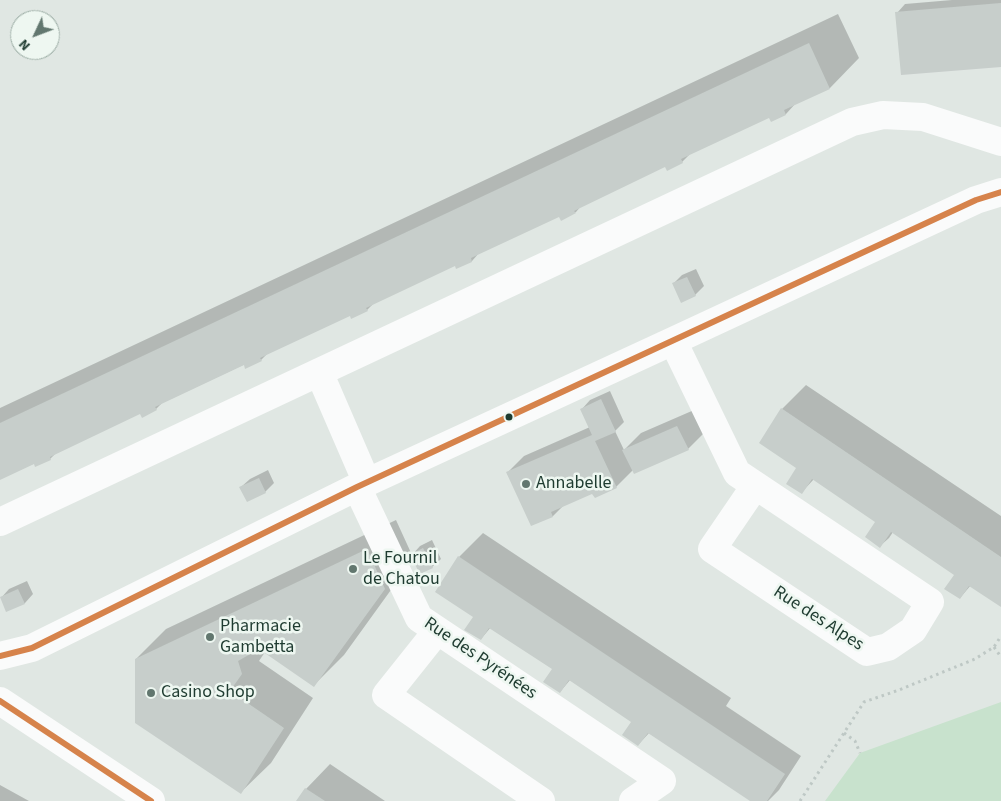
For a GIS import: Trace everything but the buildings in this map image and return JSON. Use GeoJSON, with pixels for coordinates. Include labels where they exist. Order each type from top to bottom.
{"type":"FeatureCollection","features":[{"type":"Feature","properties":{"kind":"street"},"geometry":{"type":"LineString","coordinates":[[0,522],[852,122],[883,115],[923,117],[1001,142]]}},
{"type":"Feature","properties":{"kind":"street"},"geometry":{"type":"LineString","coordinates":[[0,656],[32,648],[362,485],[976,200],[999,197]]}},
{"type":"Feature","properties":{"kind":"street","name":"Rue des Alpes"},"geometry":{"type":"LineString","coordinates":[[673,341],[737,473],[930,602],[913,630],[888,647],[867,652],[712,549],[755,486]]}},
{"type":"Feature","properties":{"kind":"street","name":"Rue des Pyrénées"},"geometry":{"type":"LineString","coordinates":[[319,372],[362,485],[419,618],[662,781],[633,801]]}},
{"type":"Feature","properties":{"kind":"street"},"geometry":{"type":"LineString","coordinates":[[437,631],[386,695],[541,801]]}},
{"type":"Feature","properties":{"kind":"street"},"geometry":{"type":"LineString","coordinates":[[0,700],[151,801]]}},
{"type":"Feature","properties":{"kind":"path"},"geometry":{"type":"LineString","coordinates":[[800,801],[864,702],[975,659],[994,647],[1001,636]]}},
{"type":"Feature","properties":{"kind":"path"},"geometry":{"type":"LineString","coordinates":[[994,647],[1001,657]]}},
{"type":"Feature","properties":{"kind":"path"},"geometry":{"type":"LineString","coordinates":[[844,733],[855,741],[860,753]]}},
{"type":"Feature","properties":{"kind":"green space"},"geometry":{"type":"Polygon","coordinates":[[[1001,702],[1001,801],[825,801],[860,753],[1001,702]]]}},
{"type":"Feature","properties":{"kind":"transit line"},"geometry":{"type":"LineString","coordinates":[[0,656],[32,648],[357,487],[976,200],[1001,192]]}},
{"type":"Feature","properties":{"kind":"transit line"},"geometry":{"type":"LineString","coordinates":[[0,701],[151,801]]}},
{"type":"Feature","properties":{"kind":"place","name":"Annabelle"},"geometry":{"type":"Point","coordinates":[526,484]}},
{"type":"Feature","properties":{"kind":"place","name":"Le Fournil de Chatou"},"geometry":{"type":"Point","coordinates":[353,569]}},
{"type":"Feature","properties":{"kind":"place","name":"Pharmacie Gambetta"},"geometry":{"type":"Point","coordinates":[210,637]}},
{"type":"Feature","properties":{"kind":"place","name":"Casino Shop"},"geometry":{"type":"Point","coordinates":[151,693]}}]}
